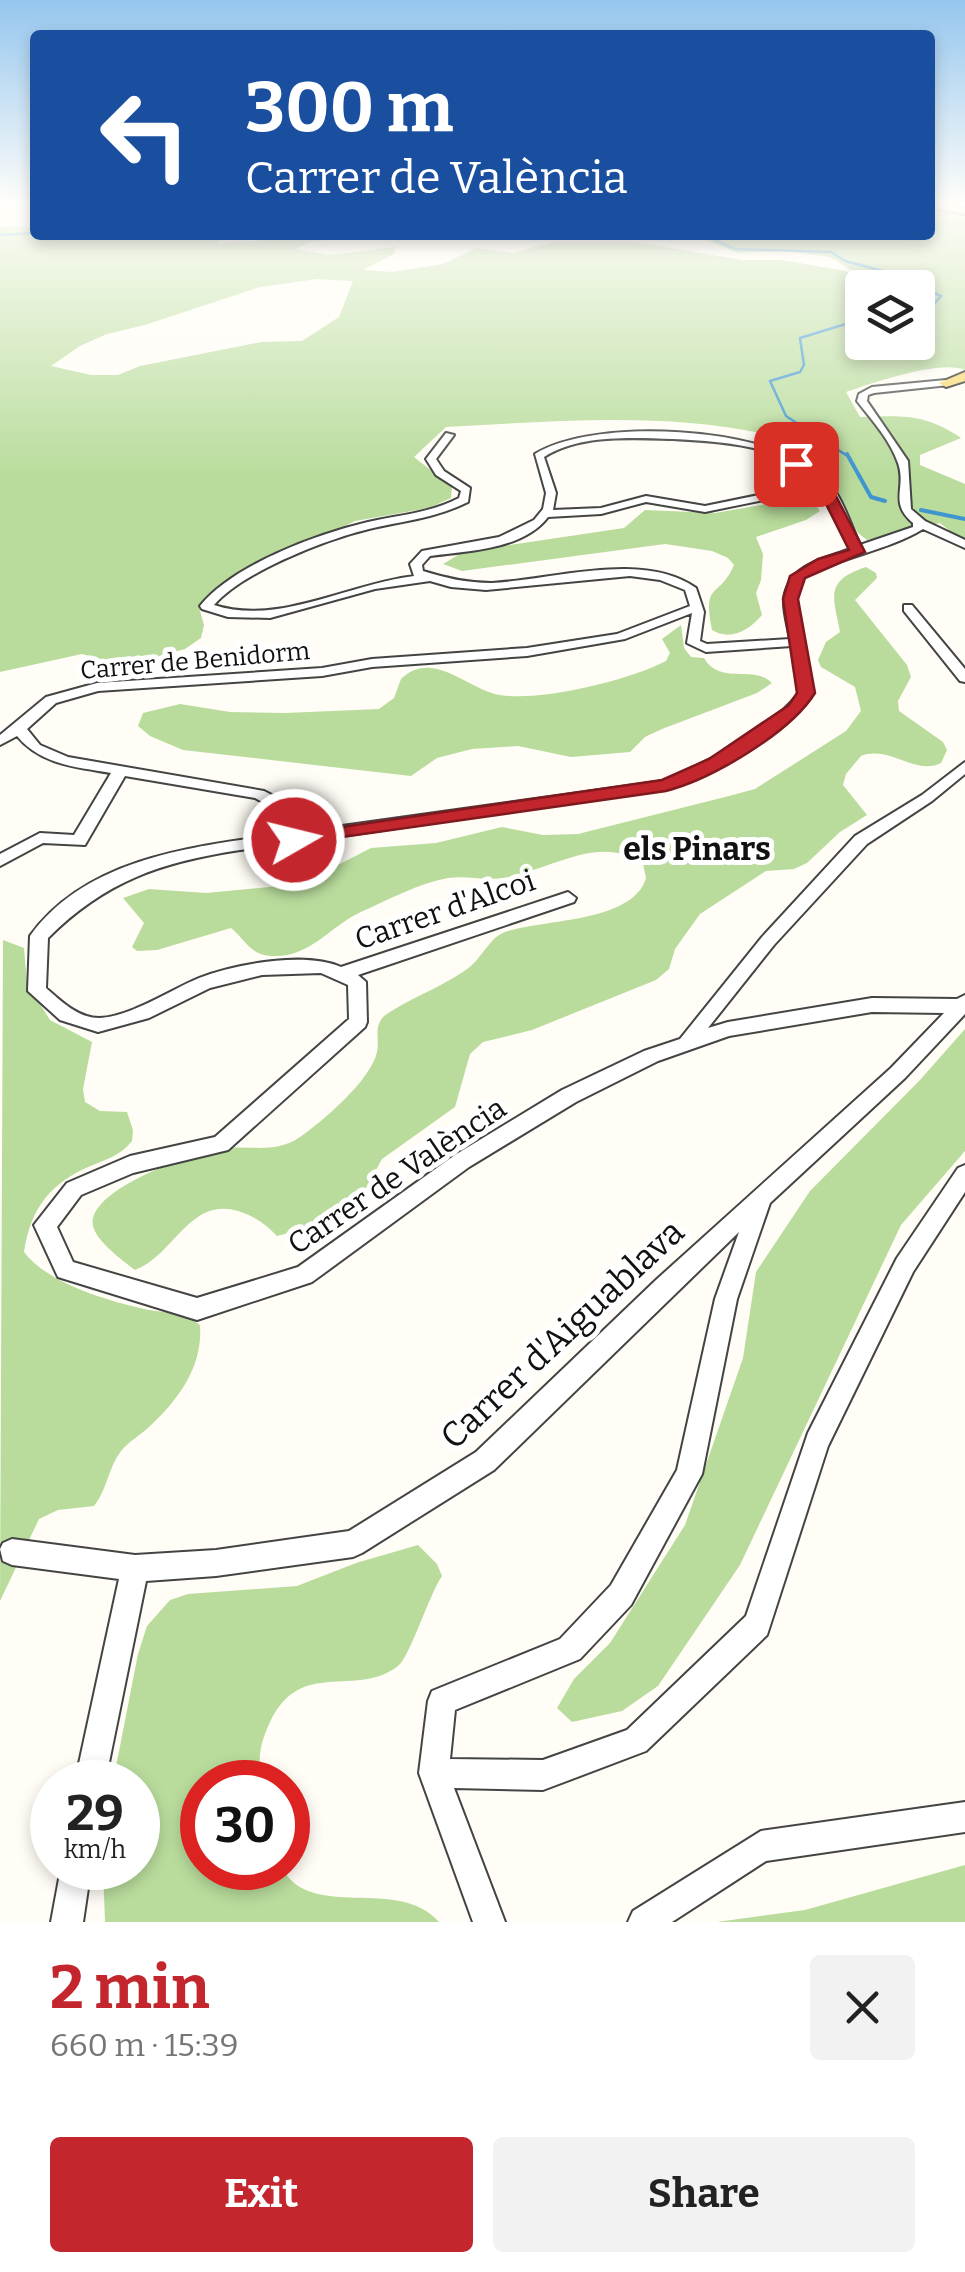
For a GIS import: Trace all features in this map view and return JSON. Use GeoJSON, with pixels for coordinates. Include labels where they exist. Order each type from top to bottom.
{"type":"FeatureCollection","features":[{"type":"Feature","properties":{"kind":"street"},"geometry":{"type":"LineString","coordinates":[[960,381],[872,390],[864,394],[862,401],[881,431],[900,451],[906,472],[906,512],[919,522],[951,534],[965,546]]}},
{"type":"Feature","properties":{"kind":"street"},"geometry":{"type":"LineString","coordinates":[[428,578],[370,587],[298,611],[260,616],[226,615],[206,606],[212,595],[236,580],[326,538],[362,526],[447,510],[464,500],[466,490],[440,473],[431,460],[448,435]]}},
{"type":"Feature","properties":{"kind":"street"},"geometry":{"type":"LineString","coordinates":[[796,642],[706,648],[693,643],[697,608],[690,588],[673,577],[649,574],[470,588],[428,578],[417,573],[416,564],[426,553],[498,542],[534,527],[546,514],[551,490],[539,456],[546,448],[572,440],[613,436],[747,443],[820,478],[858,552]]}},
{"type":"Feature","properties":{"kind":"street"},"geometry":{"type":"LineString","coordinates":[[546,514],[601,511],[646,500],[705,509],[778,494],[829,496]]}},
{"type":"Feature","properties":{"kind":"street"},"geometry":{"type":"LineString","coordinates":[[340,974],[324,966],[262,970],[205,984],[143,1012],[98,1025],[66,1016],[38,992],[39,936],[72,902],[131,868],[199,852],[666,785],[716,763],[796,708],[806,693],[790,599],[798,576],[824,562],[918,529],[919,522]]}},
{"type":"Feature","properties":{"kind":"street","name":"Carrer de Benidorm"},"geometry":{"type":"LineString","coordinates":[[0,741],[51,700],[97,687],[322,672],[352,664],[524,652],[627,635],[697,608]]}},
{"type":"Feature","properties":{"kind":"street"},"geometry":{"type":"LineString","coordinates":[[908,608],[965,678]]}},
{"type":"Feature","properties":{"kind":"street"},"geometry":{"type":"LineString","coordinates":[[19,729],[35,748],[64,761],[259,794],[286,808],[294,840]]}},
{"type":"Feature","properties":{"kind":"street"},"geometry":{"type":"LineString","coordinates":[[686,1044],[768,940],[861,840],[927,798],[965,766]]}},
{"type":"Feature","properties":{"kind":"street"},"geometry":{"type":"LineString","coordinates":[[0,862],[40,838],[79,841],[120,771]]}},
{"type":"Feature","properties":{"kind":"street","name":"Carrer d'Alcoi"},"geometry":{"type":"LineString","coordinates":[[340,974],[568,898]]}},
{"type":"Feature","properties":{"kind":"street","name":"Carrer de València"},"geometry":{"type":"LineString","coordinates":[[340,974],[357,982],[358,1022],[221,1144],[130,1165],[74,1189],[45,1225],[66,1270],[197,1309],[304,1275],[462,1161],[554,1105],[651,1056],[728,1029],[872,1005],[963,1004]]}},
{"type":"Feature","properties":{"kind":"street","name":"Carrer d'Aiguablava"},"geometry":{"type":"LineString","coordinates":[[12,1552],[135,1568],[216,1563],[354,1544],[485,1461],[664,1287],[898,1073],[963,1004]]}},
{"type":"Feature","properties":{"kind":"street"},"geometry":{"type":"LineString","coordinates":[[434,1773],[543,1775],[636,1741],[757,1625],[817,1442],[905,1265],[965,1174]]}},
{"type":"Feature","properties":{"kind":"street"},"geometry":{"type":"LineString","coordinates":[[488,1922],[434,1773],[442,1700],[570,1650],[621,1595],[689,1474],[726,1299],[762,1199]]}},
{"type":"Feature","properties":{"kind":"street"},"geometry":{"type":"LineString","coordinates":[[95,1760],[135,1568]]}},
{"type":"Feature","properties":{"kind":"street"},"geometry":{"type":"LineString","coordinates":[[644,1922],[761,1846],[965,1817]]}},
{"type":"Feature","properties":{"kind":"street"},"geometry":{"type":"LineString","coordinates":[[67,1922],[72,1890]]}},
{"type":"Feature","properties":{"kind":"green space"},"geometry":{"type":"Polygon","coordinates":[[[0,296],[234,296],[107,334],[51,366],[91,375],[118,375],[140,366],[261,342],[302,341],[339,317],[347,296],[845,296],[845,360],[935,360],[935,296],[965,296],[965,370],[924,370],[846,392],[860,417],[924,420],[961,438],[920,455],[920,465],[965,484],[965,543],[940,523],[867,540],[858,533],[825,473],[783,450],[790,440],[706,424],[663,421],[446,427],[414,457],[452,487],[451,498],[429,508],[355,521],[206,597],[200,611],[204,625],[201,638],[185,649],[146,660],[112,662],[82,654],[0,672],[0,296]]]}},
{"type":"Feature","properties":{"kind":"green space"},"geometry":{"type":"Polygon","coordinates":[[[789,500],[814,503],[820,511],[806,520],[756,537],[763,554],[756,593],[762,615],[745,630],[732,634],[712,630],[711,597],[734,565],[712,551],[665,544],[462,571],[443,564],[463,552],[624,528],[645,510],[715,513],[789,500]]]}},
{"type":"Feature","properties":{"kind":"green space"},"geometry":{"type":"Polygon","coordinates":[[[866,567],[877,578],[855,600],[907,665],[911,677],[898,701],[899,711],[943,742],[947,750],[941,763],[922,766],[882,754],[861,756],[846,774],[843,785],[867,815],[840,832],[807,863],[794,869],[766,871],[700,914],[675,949],[669,969],[656,980],[532,1030],[483,1042],[470,1054],[455,1107],[382,1159],[359,1201],[300,1230],[277,1236],[238,1211],[207,1212],[149,1263],[135,1270],[105,1244],[93,1226],[95,1213],[122,1187],[205,1152],[280,1146],[300,1137],[366,1075],[377,1052],[378,1029],[384,1016],[472,965],[500,934],[584,917],[624,904],[638,893],[646,878],[643,864],[609,852],[573,857],[502,878],[437,880],[361,912],[299,952],[274,956],[254,951],[231,928],[157,950],[137,951],[132,947],[144,923],[123,898],[149,889],[206,893],[301,884],[371,848],[436,843],[502,827],[543,835],[578,834],[755,789],[846,731],[861,711],[855,687],[821,667],[818,660],[826,642],[840,632],[834,600],[837,585],[852,572],[866,567]]]}},
{"type":"Feature","properties":{"kind":"green space"},"geometry":{"type":"Polygon","coordinates":[[[681,625],[684,648],[691,657],[704,658],[719,671],[756,675],[772,683],[757,693],[645,737],[630,752],[571,757],[518,746],[472,749],[437,758],[411,776],[183,750],[150,736],[138,726],[143,713],[180,704],[230,712],[379,709],[394,698],[401,679],[425,668],[438,669],[500,695],[561,692],[608,682],[666,661],[670,653],[662,639],[681,625]]]}},
{"type":"Feature","properties":{"kind":"green space"},"geometry":{"type":"Polygon","coordinates":[[[3,940],[24,948],[27,983],[50,1020],[92,1042],[83,1089],[85,1102],[100,1111],[127,1112],[133,1130],[132,1141],[124,1149],[65,1179],[45,1198],[32,1222],[24,1252],[48,1273],[81,1290],[194,1321],[200,1325],[200,1340],[187,1381],[161,1416],[121,1451],[94,1506],[58,1510],[39,1519],[0,1601],[3,940]]]}},
{"type":"Feature","properties":{"kind":"green space"},"geometry":{"type":"Polygon","coordinates":[[[965,1029],[965,1151],[901,1225],[740,1565],[658,1686],[622,1711],[572,1722],[557,1708],[574,1679],[610,1643],[685,1525],[743,1358],[756,1272],[810,1191],[965,1029]]]}},
{"type":"Feature","properties":{"kind":"green space"},"geometry":{"type":"Polygon","coordinates":[[[418,1545],[437,1564],[442,1576],[403,1660],[381,1675],[364,1680],[313,1684],[297,1690],[270,1722],[261,1760],[180,1760],[180,1890],[307,1890],[379,1898],[422,1908],[439,1922],[105,1922],[104,1890],[160,1890],[160,1760],[117,1760],[147,1626],[170,1600],[188,1594],[297,1586],[418,1545]]]}},
{"type":"Feature","properties":{"kind":"green space"},"geometry":{"type":"Polygon","coordinates":[[[965,1865],[965,1922],[717,1922],[805,1910],[965,1865]]]}},
{"type":"Feature","properties":{"kind":"waterway"},"geometry":{"type":"LineString","coordinates":[[935,303],[940,296]]}},
{"type":"Feature","properties":{"kind":"waterway"},"geometry":{"type":"LineString","coordinates":[[845,324],[800,338],[804,365],[800,372],[770,381],[786,416],[848,457]]}},
{"type":"Feature","properties":{"kind":"waterway"},"geometry":{"type":"LineString","coordinates":[[848,457],[871,497],[885,501]]}},
{"type":"Feature","properties":{"kind":"waterway"},"geometry":{"type":"LineString","coordinates":[[921,510],[965,519]]}},
{"type":"Feature","properties":{"kind":"district","name":"els Pinars"},"geometry":{"type":"Point","coordinates":[697,849]}},
{"type":"Feature","properties":{"kind":"route"},"geometry":{"type":"LineString","coordinates":[[294,840],[666,785],[716,763],[796,708],[806,693],[790,599],[798,576],[824,562],[858,552],[820,478],[796,464]]}}]}
